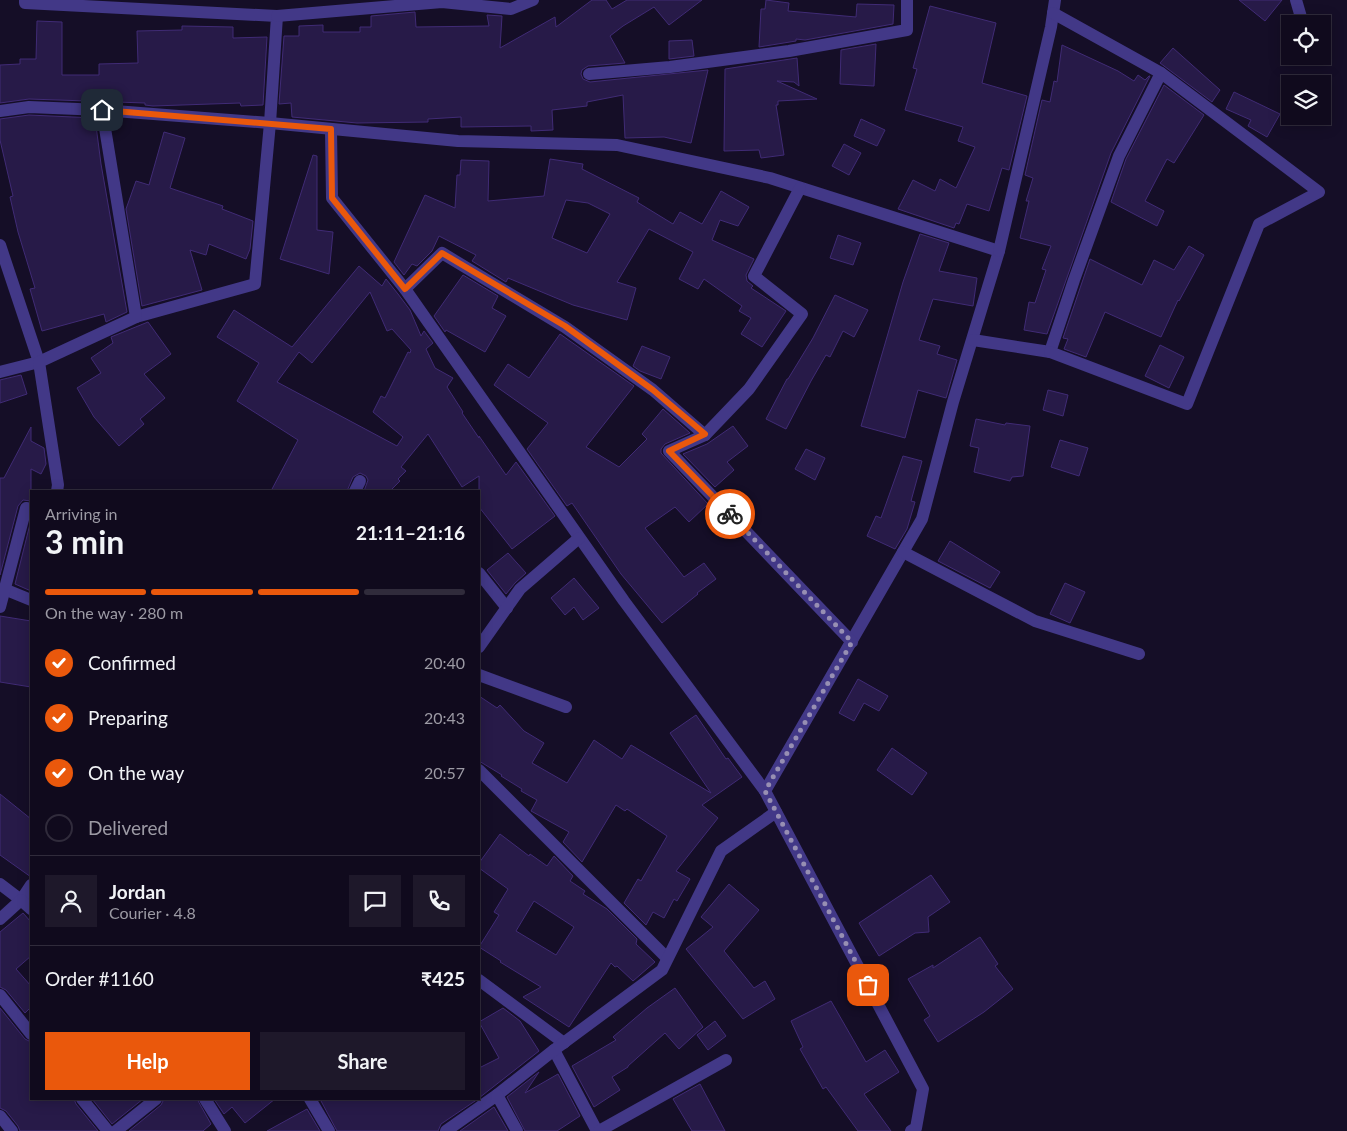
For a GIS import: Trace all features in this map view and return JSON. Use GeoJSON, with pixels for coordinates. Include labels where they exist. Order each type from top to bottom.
{"type":"FeatureCollection","features":[{"type":"Feature","properties":{"kind":"street"},"geometry":{"type":"LineString","coordinates":[[25,0],[25,3],[277,16],[442,2],[511,10],[533,0]]}},
{"type":"Feature","properties":{"kind":"street"},"geometry":{"type":"LineString","coordinates":[[589,74],[670,67],[789,51],[907,30],[907,0]]}},
{"type":"Feature","properties":{"kind":"street"},"geometry":{"type":"LineString","coordinates":[[765,791],[922,519],[953,402],[999,251],[1055,0]]}},
{"type":"Feature","properties":{"kind":"street"},"geometry":{"type":"LineString","coordinates":[[1296,0],[1300,15]]}},
{"type":"Feature","properties":{"kind":"street"},"geometry":{"type":"LineString","coordinates":[[972,340],[1050,352],[1187,404],[1259,224],[1319,192],[1161,73],[1053,13]]}},
{"type":"Feature","properties":{"kind":"street"},"geometry":{"type":"LineString","coordinates":[[0,372],[39,362],[136,317],[255,284],[270,124],[277,16]]}},
{"type":"Feature","properties":{"kind":"street"},"geometry":{"type":"LineString","coordinates":[[1050,352],[1119,156],[1161,73]]}},
{"type":"Feature","properties":{"kind":"street"},"geometry":{"type":"LineString","coordinates":[[0,111],[29,107],[102,110],[458,141],[617,145],[770,178],[999,251]]}},
{"type":"Feature","properties":{"kind":"street"},"geometry":{"type":"LineString","coordinates":[[102,110],[136,317]]}},
{"type":"Feature","properties":{"kind":"street"},"geometry":{"type":"LineString","coordinates":[[331,129],[332,198],[405,289],[579,538],[765,791],[923,1089],[916,1128],[911,1131]]}},
{"type":"Feature","properties":{"kind":"street"},"geometry":{"type":"LineString","coordinates":[[800,188],[754,276],[802,314],[749,389],[705,434],[669,451],[852,642]]}},
{"type":"Feature","properties":{"kind":"street"},"geometry":{"type":"LineString","coordinates":[[0,245],[39,362],[58,485],[57,490]]}},
{"type":"Feature","properties":{"kind":"street"},"geometry":{"type":"LineString","coordinates":[[405,289],[442,253],[565,326],[653,390],[705,434]]}},
{"type":"Feature","properties":{"kind":"street"},"geometry":{"type":"LineString","coordinates":[[0,607],[26,508],[30,509]]}},
{"type":"Feature","properties":{"kind":"street"},"geometry":{"type":"LineString","coordinates":[[480,646],[520,590],[579,538]]}},
{"type":"Feature","properties":{"kind":"street"},"geometry":{"type":"LineString","coordinates":[[903,552],[1035,621],[1139,654]]}},
{"type":"Feature","properties":{"kind":"street"},"geometry":{"type":"LineString","coordinates":[[480,574],[507,608]]}},
{"type":"Feature","properties":{"kind":"street"},"geometry":{"type":"LineString","coordinates":[[4,589],[30,600]]}},
{"type":"Feature","properties":{"kind":"street"},"geometry":{"type":"LineString","coordinates":[[480,675],[566,707]]}},
{"type":"Feature","properties":{"kind":"street"},"geometry":{"type":"LineString","coordinates":[[480,771],[667,958]]}},
{"type":"Feature","properties":{"kind":"street"},"geometry":{"type":"LineString","coordinates":[[446,1131],[662,970],[721,851],[776,812]]}},
{"type":"Feature","properties":{"kind":"street"},"geometry":{"type":"LineString","coordinates":[[0,884],[30,908]]}},
{"type":"Feature","properties":{"kind":"street"},"geometry":{"type":"LineString","coordinates":[[0,918],[21,900],[30,886]]}},
{"type":"Feature","properties":{"kind":"street"},"geometry":{"type":"LineString","coordinates":[[480,981],[559,1046],[598,1131],[726,1060]]}},
{"type":"Feature","properties":{"kind":"street"},"geometry":{"type":"LineString","coordinates":[[0,995],[30,1033]]}},
{"type":"Feature","properties":{"kind":"street"},"geometry":{"type":"LineString","coordinates":[[496,1095],[517,1131]]}},
{"type":"Feature","properties":{"kind":"street"},"geometry":{"type":"LineString","coordinates":[[83,1100],[108,1131]]}},
{"type":"Feature","properties":{"kind":"street"},"geometry":{"type":"LineString","coordinates":[[116,1131],[155,1100]]}},
{"type":"Feature","properties":{"kind":"street"},"geometry":{"type":"LineString","coordinates":[[206,1100],[225,1131]]}},
{"type":"Feature","properties":{"kind":"street"},"geometry":{"type":"LineString","coordinates":[[311,1100],[329,1131]]}},
{"type":"Feature","properties":{"kind":"street"},"geometry":{"type":"LineString","coordinates":[[0,1116],[12,1131]]}},
{"type":"Feature","properties":{"kind":"building"},"geometry":{"type":"Polygon","coordinates":[[[592,0],[606,0],[612,9],[627,0],[702,0],[669,25],[654,7],[610,36],[625,63],[588,66],[582,70],[581,74],[583,79],[590,82],[708,70],[691,143],[664,137],[625,138],[623,95],[587,102],[587,106],[552,110],[553,130],[531,131],[531,126],[461,127],[461,117],[428,119],[428,122],[357,123],[292,117],[291,103],[279,104],[284,36],[299,36],[299,26],[323,25],[323,32],[360,32],[360,27],[371,27],[371,16],[415,12],[416,27],[489,26],[487,15],[502,16],[500,48],[555,17],[556,27],[592,0]]]}},
{"type":"Feature","properties":{"kind":"building"},"geometry":{"type":"Polygon","coordinates":[[[766,0],[789,3],[788,11],[856,17],[857,4],[894,5],[893,24],[805,40],[796,39],[796,41],[759,47],[761,9],[765,9],[766,0]]]}},
{"type":"Feature","properties":{"kind":"building"},"geometry":{"type":"Polygon","coordinates":[[[1239,0],[1282,0],[1265,21],[1239,0]]]}},
{"type":"Feature","properties":{"kind":"building"},"geometry":{"type":"Polygon","coordinates":[[[930,6],[996,23],[982,83],[1027,96],[1009,170],[1002,168],[989,211],[967,204],[959,224],[956,223],[954,228],[898,209],[913,180],[935,191],[940,179],[956,188],[975,147],[958,141],[963,127],[905,110],[917,69],[913,68],[930,6]]]}},
{"type":"Feature","properties":{"kind":"building"},"geometry":{"type":"Polygon","coordinates":[[[37,21],[62,22],[62,75],[99,75],[99,64],[138,63],[137,31],[182,30],[182,26],[233,27],[233,38],[267,37],[263,105],[241,106],[240,103],[153,106],[145,105],[145,103],[29,99],[0,103],[0,65],[20,64],[20,59],[36,59],[37,21]]]}},
{"type":"Feature","properties":{"kind":"building"},"geometry":{"type":"Polygon","coordinates":[[[692,40],[694,56],[669,59],[669,41],[692,40]]]}},
{"type":"Feature","properties":{"kind":"building"},"geometry":{"type":"Polygon","coordinates":[[[876,44],[874,86],[840,84],[841,50],[876,44]]]}},
{"type":"Feature","properties":{"kind":"building"},"geometry":{"type":"Polygon","coordinates":[[[1062,45],[1118,71],[1134,81],[1138,75],[1145,80],[1150,76],[1111,153],[1047,334],[1024,330],[1029,302],[1035,303],[1046,270],[1042,269],[1051,246],[1020,238],[1029,201],[1026,201],[1033,178],[1025,175],[1042,100],[1050,102],[1054,81],[1057,82],[1062,45]]]}},
{"type":"Feature","properties":{"kind":"building"},"geometry":{"type":"Polygon","coordinates":[[[1173,48],[1220,90],[1212,102],[1160,63],[1173,48]]]}},
{"type":"Feature","properties":{"kind":"building"},"geometry":{"type":"Polygon","coordinates":[[[797,58],[799,86],[794,82],[777,81],[817,99],[778,101],[778,105],[776,105],[784,155],[761,158],[759,150],[724,151],[725,69],[797,58]]]}},
{"type":"Feature","properties":{"kind":"building"},"geometry":{"type":"Polygon","coordinates":[[[1164,85],[1204,115],[1174,163],[1167,159],[1145,201],[1164,211],[1157,226],[1111,202],[1126,159],[1164,85]]]}},
{"type":"Feature","properties":{"kind":"building"},"geometry":{"type":"Polygon","coordinates":[[[1234,92],[1280,114],[1267,137],[1248,126],[1251,120],[1226,109],[1234,92]]]}},
{"type":"Feature","properties":{"kind":"building"},"geometry":{"type":"Polygon","coordinates":[[[29,115],[95,118],[101,164],[127,312],[106,322],[104,314],[42,331],[30,289],[35,288],[18,232],[10,197],[13,196],[0,140],[0,119],[29,115]]]}},
{"type":"Feature","properties":{"kind":"building"},"geometry":{"type":"Polygon","coordinates":[[[861,119],[885,130],[877,146],[854,136],[861,119]]]}},
{"type":"Feature","properties":{"kind":"building"},"geometry":{"type":"Polygon","coordinates":[[[164,132],[185,138],[170,188],[223,206],[222,209],[253,221],[250,249],[246,259],[209,244],[206,255],[190,250],[202,290],[142,306],[126,209],[136,181],[149,185],[164,132]]]}},
{"type":"Feature","properties":{"kind":"building"},"geometry":{"type":"Polygon","coordinates":[[[844,144],[861,153],[849,175],[832,166],[844,144]]]}},
{"type":"Feature","properties":{"kind":"building"},"geometry":{"type":"Polygon","coordinates":[[[313,155],[317,156],[317,230],[333,232],[329,274],[280,259],[313,155]]]}},
{"type":"Feature","properties":{"kind":"building"},"geometry":{"type":"Polygon","coordinates":[[[550,159],[583,164],[582,169],[639,198],[637,202],[673,224],[680,212],[702,224],[721,191],[749,207],[738,226],[720,220],[712,240],[754,259],[746,275],[747,281],[753,286],[751,288],[786,311],[762,347],[741,334],[751,318],[739,311],[742,306],[704,279],[698,289],[679,279],[693,252],[649,229],[617,282],[636,288],[627,320],[573,305],[508,278],[506,282],[472,261],[476,255],[439,236],[432,251],[417,266],[412,264],[404,275],[394,262],[425,195],[455,208],[457,175],[460,175],[461,160],[489,161],[488,201],[544,196],[550,159]],[[566,200],[552,238],[587,253],[610,214],[588,203],[566,200]]]}},
{"type":"Feature","properties":{"kind":"building"},"geometry":{"type":"Polygon","coordinates":[[[920,234],[949,243],[939,271],[977,278],[973,306],[933,299],[919,340],[940,346],[937,354],[957,360],[946,398],[918,390],[905,438],[861,426],[903,282],[920,234]]]}},
{"type":"Feature","properties":{"kind":"building"},"geometry":{"type":"Polygon","coordinates":[[[838,235],[861,243],[853,265],[830,258],[838,235]]]}},
{"type":"Feature","properties":{"kind":"building"},"geometry":{"type":"Polygon","coordinates":[[[1189,246],[1204,255],[1178,300],[1161,337],[1105,312],[1086,357],[1064,349],[1068,339],[1063,338],[1090,259],[1142,285],[1154,260],[1174,270],[1189,246]]]}},
{"type":"Feature","properties":{"kind":"building"},"geometry":{"type":"Polygon","coordinates":[[[359,266],[382,286],[386,279],[410,310],[421,336],[424,331],[433,343],[426,349],[435,368],[453,378],[447,387],[479,438],[479,436],[506,475],[516,462],[555,516],[512,549],[480,508],[479,476],[462,487],[428,434],[401,467],[406,471],[391,490],[364,490],[368,480],[366,476],[360,473],[353,477],[347,490],[272,490],[298,440],[237,401],[259,363],[217,337],[234,310],[292,347],[359,266]],[[370,292],[312,363],[299,352],[277,382],[397,446],[403,437],[373,412],[381,396],[385,398],[408,352],[410,353],[411,350],[392,329],[387,331],[370,292]]]}},
{"type":"Feature","properties":{"kind":"building"},"geometry":{"type":"Polygon","coordinates":[[[463,275],[498,296],[492,308],[506,316],[485,352],[446,330],[445,332],[434,316],[463,275]]]}},
{"type":"Feature","properties":{"kind":"building"},"geometry":{"type":"Polygon","coordinates":[[[835,295],[868,310],[854,337],[843,331],[830,357],[826,355],[786,429],[766,419],[787,379],[813,338],[835,295]]]}},
{"type":"Feature","properties":{"kind":"building"},"geometry":{"type":"Polygon","coordinates":[[[148,322],[171,354],[144,374],[165,398],[140,419],[144,424],[119,446],[94,417],[77,388],[101,373],[91,358],[113,343],[111,337],[148,322]]]}},
{"type":"Feature","properties":{"kind":"building"},"geometry":{"type":"Polygon","coordinates":[[[560,334],[634,386],[586,447],[619,467],[647,439],[642,434],[663,409],[690,433],[665,444],[661,449],[661,453],[708,504],[689,522],[675,507],[645,528],[684,577],[704,563],[716,579],[662,623],[621,574],[572,503],[567,506],[527,449],[548,423],[494,385],[508,364],[529,378],[560,334]]]}},
{"type":"Feature","properties":{"kind":"building"},"geometry":{"type":"Polygon","coordinates":[[[1160,345],[1184,357],[1169,388],[1145,376],[1160,345]]]}},
{"type":"Feature","properties":{"kind":"building"},"geometry":{"type":"Polygon","coordinates":[[[642,346],[670,357],[661,379],[640,371],[633,366],[642,346]]]}},
{"type":"Feature","properties":{"kind":"building"},"geometry":{"type":"Polygon","coordinates":[[[21,375],[27,394],[0,403],[0,380],[21,375]]]}},
{"type":"Feature","properties":{"kind":"building"},"geometry":{"type":"Polygon","coordinates":[[[1048,390],[1068,395],[1063,416],[1043,410],[1048,390]]]}},
{"type":"Feature","properties":{"kind":"building"},"geometry":{"type":"Polygon","coordinates":[[[976,419],[1005,425],[1006,423],[1030,426],[1023,476],[1012,477],[1010,481],[974,472],[979,448],[970,446],[976,419]]]}},
{"type":"Feature","properties":{"kind":"building"},"geometry":{"type":"Polygon","coordinates":[[[733,426],[748,446],[727,462],[734,470],[715,487],[683,454],[707,444],[733,426]]]}},
{"type":"Feature","properties":{"kind":"building"},"geometry":{"type":"Polygon","coordinates":[[[31,427],[31,441],[44,448],[46,464],[41,474],[31,469],[30,501],[23,500],[18,506],[0,575],[0,478],[4,478],[31,427]]]}},
{"type":"Feature","properties":{"kind":"building"},"geometry":{"type":"Polygon","coordinates":[[[1060,440],[1088,448],[1079,476],[1051,467],[1060,440]]]}},
{"type":"Feature","properties":{"kind":"building"},"geometry":{"type":"Polygon","coordinates":[[[806,449],[825,458],[815,480],[795,469],[806,449]]]}},
{"type":"Feature","properties":{"kind":"building"},"geometry":{"type":"Polygon","coordinates":[[[903,456],[922,461],[911,501],[915,502],[907,529],[895,549],[867,536],[876,516],[881,518],[903,456]]]}},
{"type":"Feature","properties":{"kind":"building"},"geometry":{"type":"Polygon","coordinates":[[[30,524],[30,591],[15,584],[30,524]]]}},
{"type":"Feature","properties":{"kind":"building"},"geometry":{"type":"Polygon","coordinates":[[[950,541],[1000,572],[990,588],[938,561],[950,541]]]}},
{"type":"Feature","properties":{"kind":"building"},"geometry":{"type":"Polygon","coordinates":[[[508,553],[526,573],[506,594],[487,570],[508,553]]]}},
{"type":"Feature","properties":{"kind":"building"},"geometry":{"type":"Polygon","coordinates":[[[574,578],[599,608],[583,620],[574,607],[565,615],[551,598],[574,578]]]}},
{"type":"Feature","properties":{"kind":"building"},"geometry":{"type":"Polygon","coordinates":[[[1065,583],[1085,592],[1070,623],[1050,614],[1065,583]]]}},
{"type":"Feature","properties":{"kind":"building"},"geometry":{"type":"Polygon","coordinates":[[[0,616],[30,621],[30,687],[0,682],[0,616]]]}},
{"type":"Feature","properties":{"kind":"building"},"geometry":{"type":"Polygon","coordinates":[[[858,679],[888,696],[879,711],[864,703],[854,721],[839,713],[858,679]]]}},
{"type":"Feature","properties":{"kind":"building"},"geometry":{"type":"Polygon","coordinates":[[[480,697],[497,708],[500,705],[524,731],[544,743],[532,763],[567,783],[594,740],[622,759],[631,745],[711,793],[670,733],[696,715],[726,759],[728,758],[742,777],[702,805],[718,818],[676,871],[690,879],[677,901],[674,899],[664,918],[653,912],[646,925],[624,903],[638,879],[641,881],[667,836],[627,809],[625,811],[616,805],[582,862],[563,842],[569,832],[531,811],[537,800],[521,791],[522,789],[480,762],[480,697]]]}},
{"type":"Feature","properties":{"kind":"building"},"geometry":{"type":"Polygon","coordinates":[[[892,748],[927,773],[912,795],[877,770],[892,748]]]}},
{"type":"Feature","properties":{"kind":"building"},"geometry":{"type":"Polygon","coordinates":[[[0,794],[30,818],[30,876],[0,855],[0,794]]]}},
{"type":"Feature","properties":{"kind":"building"},"geometry":{"type":"Polygon","coordinates":[[[500,834],[529,856],[530,854],[547,866],[554,856],[573,876],[570,881],[585,891],[583,894],[607,909],[637,939],[636,944],[655,962],[633,981],[611,963],[569,1027],[523,997],[541,987],[480,948],[499,915],[494,912],[508,889],[480,869],[480,862],[500,834]],[[534,901],[516,931],[556,955],[574,927],[534,901]]]}},
{"type":"Feature","properties":{"kind":"building"},"geometry":{"type":"Polygon","coordinates":[[[931,875],[950,902],[928,917],[929,932],[915,933],[879,956],[859,923],[931,875]]]}},
{"type":"Feature","properties":{"kind":"building"},"geometry":{"type":"Polygon","coordinates":[[[729,884],[759,910],[724,951],[754,988],[765,981],[775,999],[743,1019],[686,949],[713,927],[701,917],[729,884]]]}},
{"type":"Feature","properties":{"kind":"building"},"geometry":{"type":"Polygon","coordinates":[[[23,913],[30,921],[30,957],[16,969],[30,985],[30,1008],[25,1013],[6,990],[0,987],[0,932],[23,913]]]}},
{"type":"Feature","properties":{"kind":"building"},"geometry":{"type":"Polygon","coordinates":[[[980,937],[998,964],[995,966],[1013,989],[984,1012],[938,1042],[924,1020],[930,1016],[908,979],[933,965],[933,968],[980,937]]]}},
{"type":"Feature","properties":{"kind":"building"},"geometry":{"type":"Polygon","coordinates":[[[675,988],[703,1027],[679,1049],[665,1033],[628,1067],[612,1077],[620,1090],[594,1107],[572,1066],[616,1040],[613,1037],[647,1008],[675,988]]]}},
{"type":"Feature","properties":{"kind":"building"},"geometry":{"type":"Polygon","coordinates":[[[831,1001],[866,1062],[885,1050],[899,1072],[864,1094],[891,1131],[858,1131],[826,1087],[823,1089],[800,1049],[803,1047],[791,1021],[831,1001]]]}},
{"type":"Feature","properties":{"kind":"building"},"geometry":{"type":"Polygon","coordinates":[[[0,1008],[25,1039],[30,1042],[30,1100],[74,1100],[98,1131],[20,1131],[6,1111],[0,1108],[0,1008]]]}},
{"type":"Feature","properties":{"kind":"building"},"geometry":{"type":"Polygon","coordinates":[[[503,1008],[520,1021],[539,1051],[480,1097],[480,1068],[499,1058],[480,1021],[503,1008]]]}},
{"type":"Feature","properties":{"kind":"building"},"geometry":{"type":"Polygon","coordinates":[[[715,1021],[726,1036],[708,1050],[697,1035],[715,1021]]]}},
{"type":"Feature","properties":{"kind":"building"},"geometry":{"type":"Polygon","coordinates":[[[539,1072],[525,1093],[558,1074],[580,1116],[557,1131],[525,1131],[507,1097],[539,1072]]]}},
{"type":"Feature","properties":{"kind":"building"},"geometry":{"type":"Polygon","coordinates":[[[700,1084],[725,1131],[692,1131],[673,1099],[700,1084]]]}},
{"type":"Feature","properties":{"kind":"building"},"geometry":{"type":"Polygon","coordinates":[[[93,1100],[142,1100],[112,1124],[93,1100]]]}},
{"type":"Feature","properties":{"kind":"building"},"geometry":{"type":"Polygon","coordinates":[[[164,1100],[198,1100],[211,1124],[203,1131],[129,1131],[161,1105],[164,1100]]]}},
{"type":"Feature","properties":{"kind":"building"},"geometry":{"type":"Polygon","coordinates":[[[215,1100],[274,1100],[245,1123],[232,1107],[224,1114],[215,1100]]]}},
{"type":"Feature","properties":{"kind":"building"},"geometry":{"type":"Polygon","coordinates":[[[477,1100],[441,1124],[438,1131],[337,1131],[321,1101],[477,1100]]]}},
{"type":"Feature","properties":{"kind":"building"},"geometry":{"type":"Polygon","coordinates":[[[494,1107],[508,1131],[460,1131],[494,1107]]]}},
{"type":"Feature","properties":{"kind":"building"},"geometry":{"type":"Polygon","coordinates":[[[307,1109],[320,1131],[267,1131],[307,1109]]]}},
{"type":"Feature","properties":{"kind":"way so far"},"geometry":{"type":"LineString","coordinates":[[730,514],[852,642],[765,791],[868,985]]}},
{"type":"Feature","properties":{"kind":"route"},"geometry":{"type":"LineString","coordinates":[[102,110],[331,129],[332,198],[405,289],[442,253],[565,326],[653,390],[705,434],[669,451],[730,514]]}}]}
